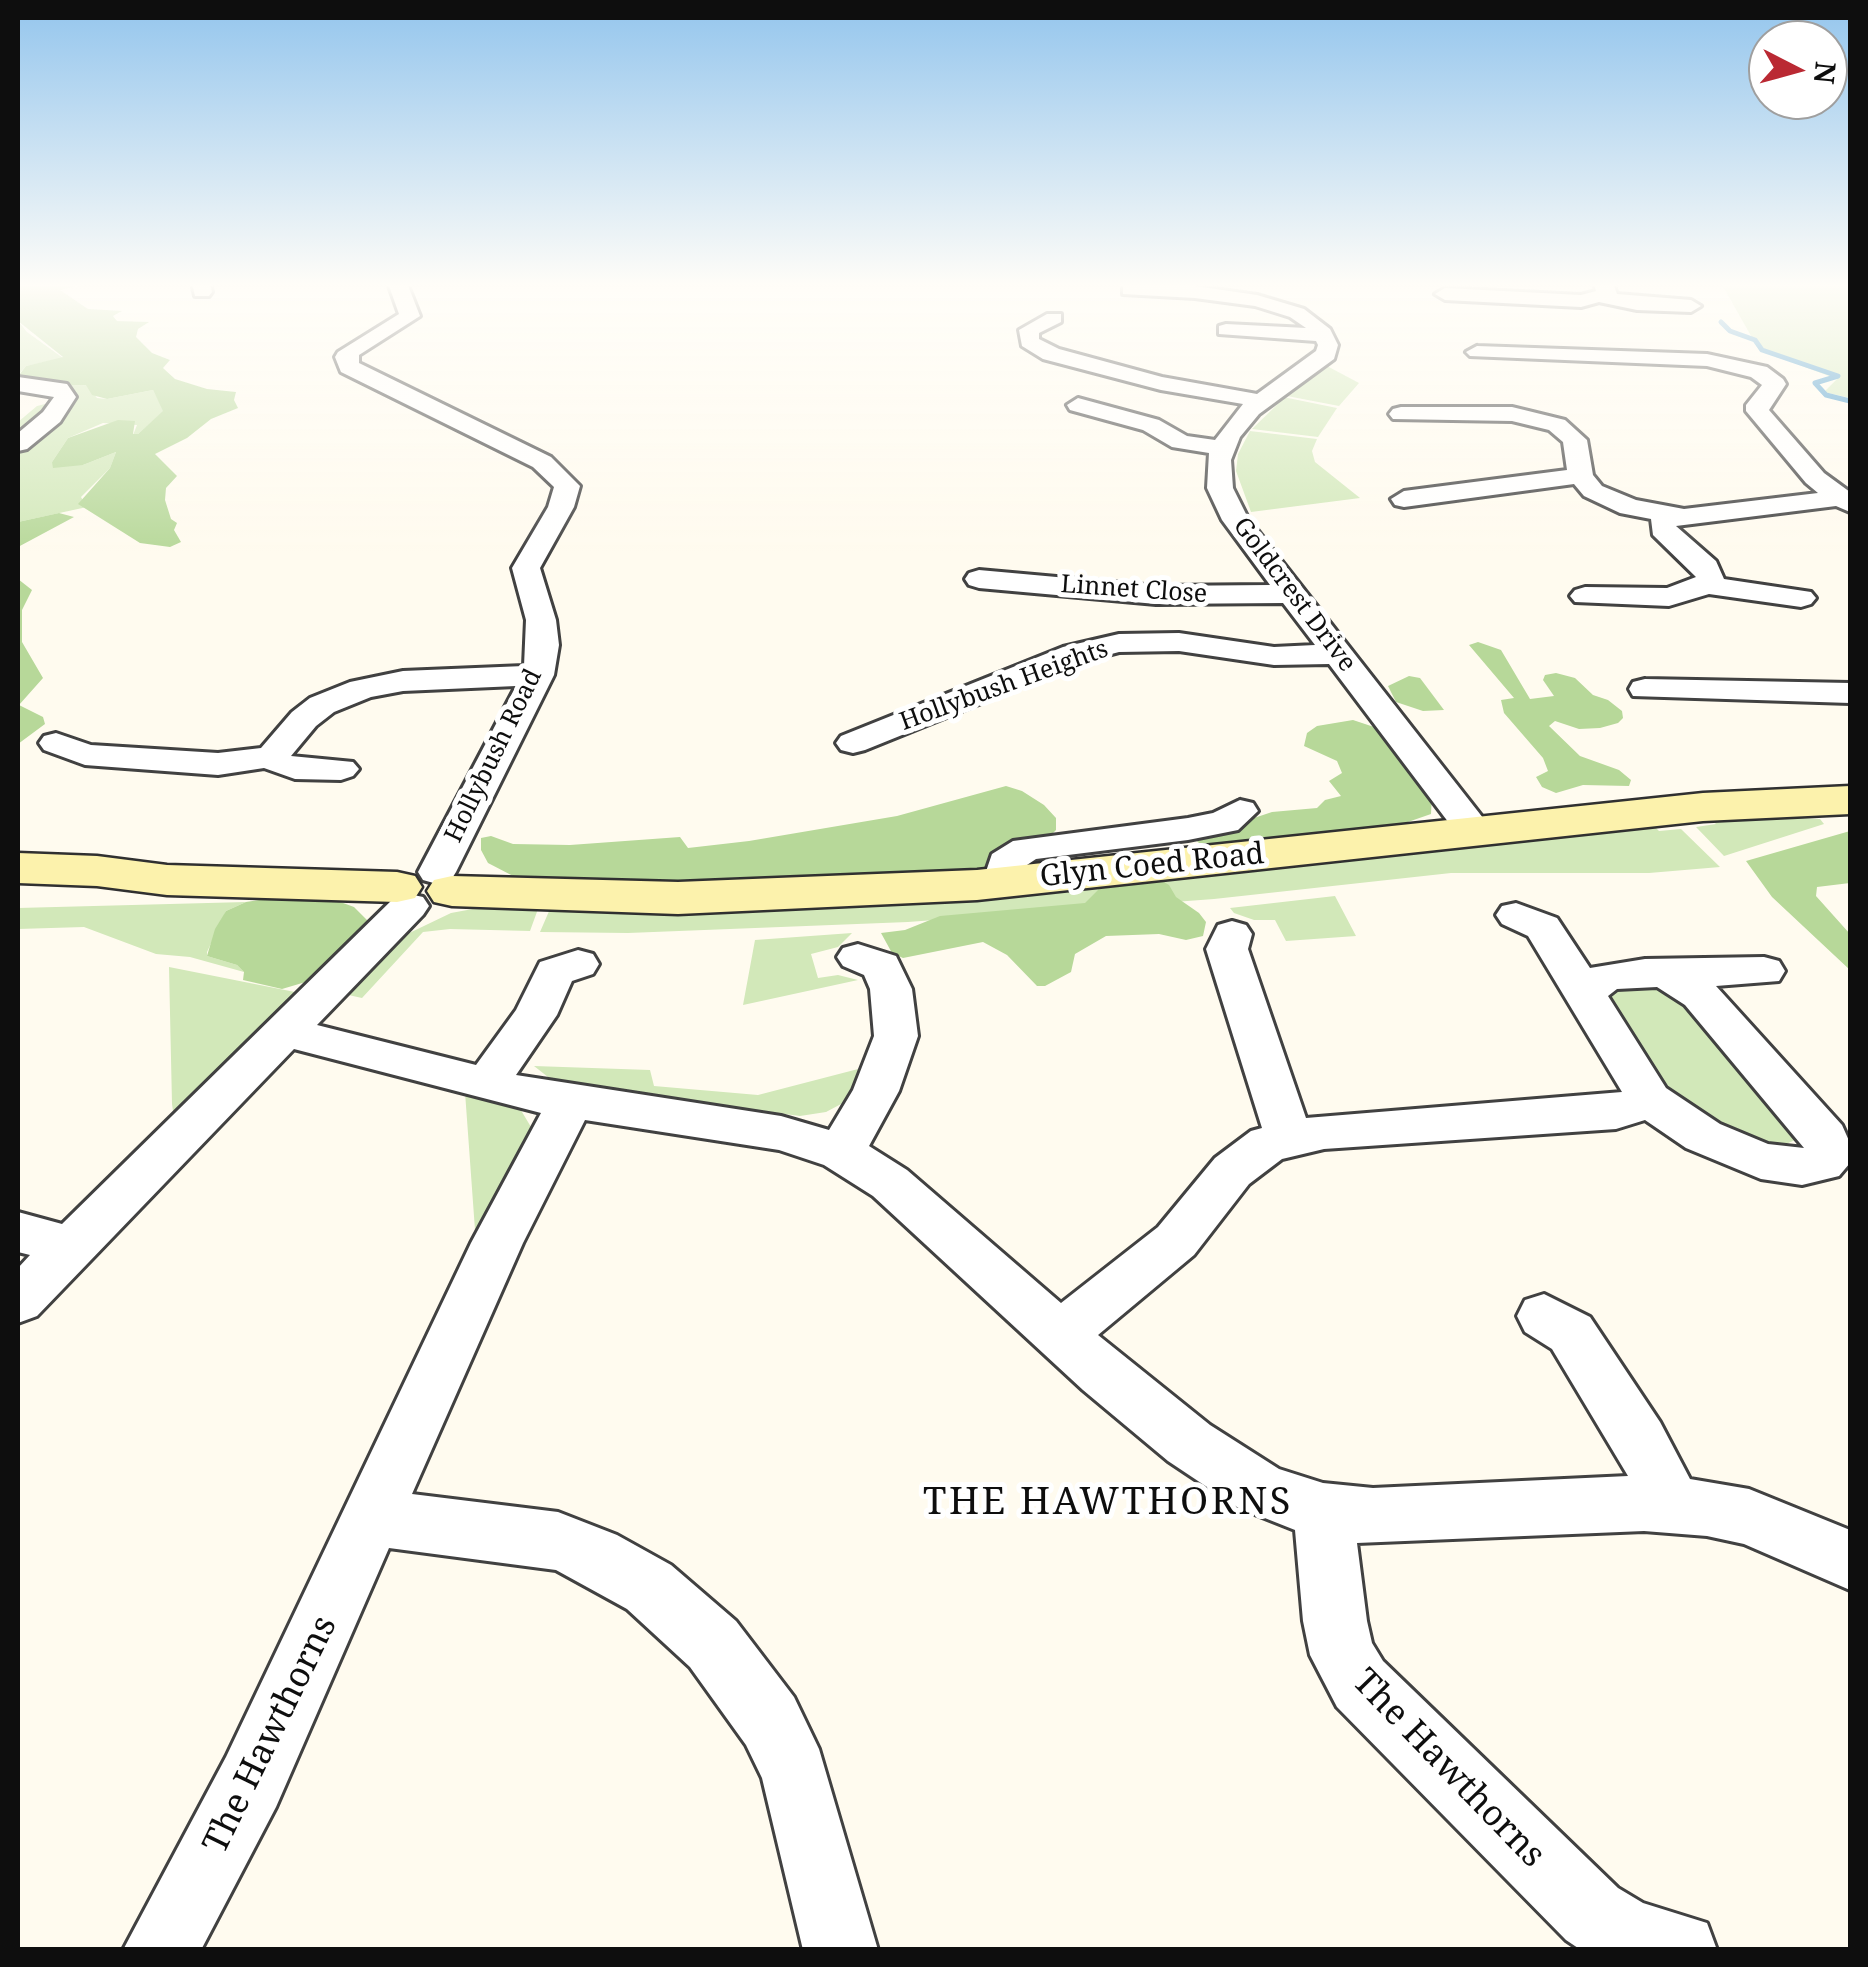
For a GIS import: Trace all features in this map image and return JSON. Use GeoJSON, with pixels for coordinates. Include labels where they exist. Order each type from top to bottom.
{"type":"FeatureCollection","features":[{"type":"Feature","properties":{"kind":"street","name":"Hollybush Road"},"geometry":{"type":"LineString","coordinates":[[18,1301],[424,889],[538,675],[544,645],[526,568],[561,507],[567,486],[542,462],[365,375]]}},
{"type":"Feature","properties":{"kind":"street"},"geometry":{"type":"LineString","coordinates":[[1130,375],[1262,401]]}},
{"type":"Feature","properties":{"kind":"street"},"geometry":{"type":"LineString","coordinates":[[1078,405],[1152,426],[1181,442],[1224,448],[1242,418],[1298,375]]}},
{"type":"Feature","properties":{"kind":"street"},"geometry":{"type":"LineString","coordinates":[[1762,375],[1774,384],[1758,405],[1758,412],[1814,478],[1845,501]]}},
{"type":"Feature","properties":{"kind":"street"},"geometry":{"type":"LineString","coordinates":[[18,384],[58,389],[65,397],[52,417],[18,444]]}},
{"type":"Feature","properties":{"kind":"street"},"geometry":{"type":"LineString","coordinates":[[1401,414],[1502,414],[1557,424],[1575,440],[1581,476],[1593,491],[1628,507],[1685,516]]}},
{"type":"Feature","properties":{"kind":"street","name":"Goldcrest Drive"},"geometry":{"type":"LineString","coordinates":[[1224,448],[1218,476],[1235,520],[1474,832]]}},
{"type":"Feature","properties":{"kind":"street"},"geometry":{"type":"LineString","coordinates":[[1404,499],[1581,476]]}},
{"type":"Feature","properties":{"kind":"street"},"geometry":{"type":"LineString","coordinates":[[1708,585],[1706,567],[1663,528],[1666,519],[1845,501]]}},
{"type":"Feature","properties":{"kind":"street","name":"Linnet Close"},"geometry":{"type":"LineString","coordinates":[[978,579],[1156,595],[1291,594]]}},
{"type":"Feature","properties":{"kind":"street"},"geometry":{"type":"LineString","coordinates":[[1585,596],[1669,597],[1708,585],[1801,598]]}},
{"type":"Feature","properties":{"kind":"street","name":"Hollybush Heights"},"geometry":{"type":"LineString","coordinates":[[853,743],[1074,654],[1108,646],[1179,642],[1274,656],[1336,654]]}},
{"type":"Feature","properties":{"kind":"street"},"geometry":{"type":"LineString","coordinates":[[272,757],[304,719],[322,705],[362,689],[403,681],[538,675]]}},
{"type":"Feature","properties":{"kind":"street"},"geometry":{"type":"LineString","coordinates":[[1645,689],[1850,693]]}},
{"type":"Feature","properties":{"kind":"street"},"geometry":{"type":"LineString","coordinates":[[56,743],[84,755],[218,764],[272,757],[295,768],[341,769]]}},
{"type":"Feature","properties":{"kind":"street","name":"Glyn Coed Road"},"geometry":{"type":"LineString","coordinates":[[18,868],[98,871],[167,880],[695,898],[1002,883],[1703,807],[1850,800]]}},
{"type":"Feature","properties":{"kind":"street"},"geometry":{"type":"LineString","coordinates":[[1002,883],[1006,862],[1012,854],[1026,849],[1188,829],[1226,822],[1240,811]]}},
{"type":"Feature","properties":{"kind":"street","name":"Glyn Coed Road"},"geometry":{"type":"LineString","coordinates":[[18,890],[167,880]]}},
{"type":"Feature","properties":{"kind":"street"},"geometry":{"type":"LineString","coordinates":[[1516,915],[1543,926],[1650,1100],[1703,1136],[1760,1161],[1802,1167],[1840,1158],[1700,995],[1666,974]]}},
{"type":"Feature","properties":{"kind":"street"},"geometry":{"type":"LineString","coordinates":[[1232,934],[1227,950],[1289,1137]]}},
{"type":"Feature","properties":{"kind":"street"},"geometry":{"type":"LineString","coordinates":[[841,1152],[876,1091],[896,1036],[891,989],[881,966],[858,957]]}},
{"type":"Feature","properties":{"kind":"street"},"geometry":{"type":"LineString","coordinates":[[486,1084],[535,1015],[555,972],[578,964]]}},
{"type":"Feature","properties":{"kind":"street"},"geometry":{"type":"LineString","coordinates":[[1587,996],[1588,988],[1608,976],[1764,972]]}},
{"type":"Feature","properties":{"kind":"street"},"geometry":{"type":"LineString","coordinates":[[286,1032],[570,1103],[781,1133],[841,1152],[890,1184],[1143,1407],[1224,1468],[1258,1488],[1323,1511],[1405,1515],[1672,1504],[1749,1517],[1850,1560]]}},
{"type":"Feature","properties":{"kind":"street"},"geometry":{"type":"LineString","coordinates":[[1061,1334],[1176,1241],[1232,1171],[1254,1152],[1289,1137],[1616,1112],[1650,1100]]}},
{"type":"Feature","properties":{"kind":"street","name":"The Hawthorns"},"geometry":{"type":"LineString","coordinates":[[160,1950],[251,1782],[498,1243],[570,1103]]}},
{"type":"Feature","properties":{"kind":"street"},"geometry":{"type":"LineString","coordinates":[[18,1232],[70,1247]]}},
{"type":"Feature","properties":{"kind":"street"},"geometry":{"type":"LineString","coordinates":[[1544,1316],[1571,1333],[1640,1440],[1672,1504]]}},
{"type":"Feature","properties":{"kind":"street","name":"The Hawthorns"},"geometry":{"type":"LineString","coordinates":[[1323,1511],[1343,1655],[1360,1684],[1592,1914],[1630,1936],[1680,1950]]}},
{"type":"Feature","properties":{"kind":"street"},"geometry":{"type":"LineString","coordinates":[[374,1518],[558,1541],[595,1556],[649,1587],[714,1644],[770,1721],[795,1773],[841,1950]]}},
{"type":"Feature","properties":{"kind":"green space"},"geometry":{"type":"Polygon","coordinates":[[[18,375],[59,386],[87,385],[97,398],[153,390],[164,411],[138,434],[133,435],[137,425],[103,423],[68,438],[52,462],[83,465],[116,452],[110,468],[81,497],[87,507],[18,522],[18,444],[35,430],[18,430],[18,422],[37,406],[49,403],[52,394],[18,394],[18,375]]]}},
{"type":"Feature","properties":{"kind":"green space"},"geometry":{"type":"Polygon","coordinates":[[[170,375],[207,389],[236,392],[238,408],[211,419],[187,438],[155,454],[177,476],[166,488],[165,500],[171,519],[177,523],[174,530],[181,542],[170,547],[140,543],[78,504],[110,468],[116,452],[83,465],[53,468],[52,462],[68,438],[118,420],[135,421],[133,434],[138,434],[163,411],[153,390],[107,399],[92,395],[86,385],[59,386],[18,376],[170,375]]]}},
{"type":"Feature","properties":{"kind":"green space"},"geometry":{"type":"Polygon","coordinates":[[[1315,375],[1344,375],[1359,383],[1339,406],[1287,396],[1315,375]]]}},
{"type":"Feature","properties":{"kind":"green space"},"geometry":{"type":"Polygon","coordinates":[[[1826,375],[1850,375],[1850,398],[1824,392],[1837,379],[1826,375]]]}},
{"type":"Feature","properties":{"kind":"green space"},"geometry":{"type":"Polygon","coordinates":[[[1285,397],[1337,408],[1318,437],[1252,429],[1285,397]]]}},
{"type":"Feature","properties":{"kind":"green space"},"geometry":{"type":"Polygon","coordinates":[[[1250,431],[1317,439],[1312,451],[1315,462],[1360,498],[1251,512],[1236,471],[1238,454],[1250,431]]]}},
{"type":"Feature","properties":{"kind":"green space"},"geometry":{"type":"Polygon","coordinates":[[[59,513],[74,517],[18,547],[18,522],[59,513]]]}},
{"type":"Feature","properties":{"kind":"green space"},"geometry":{"type":"Polygon","coordinates":[[[18,579],[32,590],[22,610],[22,642],[43,678],[19,705],[43,717],[45,724],[18,744],[18,579]]]}},
{"type":"Feature","properties":{"kind":"green space"},"geometry":{"type":"Polygon","coordinates":[[[1478,642],[1501,650],[1530,699],[1554,696],[1543,680],[1545,675],[1556,673],[1575,678],[1593,695],[1622,711],[1623,718],[1618,723],[1600,728],[1579,729],[1555,721],[1549,726],[1580,756],[1619,770],[1631,780],[1629,786],[1583,785],[1556,793],[1542,787],[1536,777],[1548,771],[1543,758],[1504,713],[1501,700],[1514,698],[1469,645],[1478,642]]]}},
{"type":"Feature","properties":{"kind":"green space"},"geometry":{"type":"Polygon","coordinates":[[[1409,676],[1420,678],[1444,710],[1423,711],[1396,702],[1388,686],[1409,676]]]}},
{"type":"Feature","properties":{"kind":"green space"},"geometry":{"type":"Polygon","coordinates":[[[1353,720],[1392,733],[1432,794],[1431,814],[1405,823],[1404,828],[1203,847],[1194,838],[1272,812],[1317,808],[1325,800],[1341,796],[1329,781],[1342,773],[1337,761],[1304,746],[1307,733],[1317,726],[1353,720]]]}},
{"type":"Feature","properties":{"kind":"green space"},"geometry":{"type":"Polygon","coordinates":[[[1006,786],[1044,805],[1056,818],[1056,830],[1046,840],[987,870],[726,889],[515,877],[488,863],[481,850],[481,838],[491,836],[513,844],[570,845],[680,837],[688,848],[749,841],[897,816],[1006,786]]]}},
{"type":"Feature","properties":{"kind":"green space"},"geometry":{"type":"Polygon","coordinates":[[[1709,817],[1820,819],[1824,824],[1724,856],[1696,827],[1716,824],[1709,817]]]}},
{"type":"Feature","properties":{"kind":"green space"},"geometry":{"type":"Polygon","coordinates":[[[1651,823],[1659,831],[1681,829],[1720,867],[1649,873],[1451,873],[1214,899],[908,922],[628,933],[540,932],[550,909],[1651,823]]]}},
{"type":"Feature","properties":{"kind":"green space"},"geometry":{"type":"Polygon","coordinates":[[[1850,831],[1850,883],[1817,887],[1816,896],[1850,934],[1850,970],[1772,897],[1746,861],[1850,831]]]}},
{"type":"Feature","properties":{"kind":"green space"},"geometry":{"type":"Polygon","coordinates":[[[1147,872],[1169,885],[1176,897],[1199,913],[1206,922],[1203,936],[1186,940],[1159,934],[1106,936],[1075,954],[1071,972],[1045,986],[1037,986],[1007,955],[983,942],[903,958],[892,953],[881,933],[905,930],[940,916],[1085,903],[1101,882],[1147,872]]]}},
{"type":"Feature","properties":{"kind":"green space"},"geometry":{"type":"Polygon","coordinates":[[[324,896],[354,907],[367,920],[368,932],[345,959],[319,971],[309,981],[282,989],[243,980],[244,972],[237,965],[207,956],[215,929],[226,911],[246,902],[324,896]]]}},
{"type":"Feature","properties":{"kind":"green space"},"geometry":{"type":"Polygon","coordinates":[[[1335,896],[1356,936],[1286,941],[1275,920],[1254,920],[1230,908],[1335,896]]]}},
{"type":"Feature","properties":{"kind":"green space"},"geometry":{"type":"Polygon","coordinates":[[[246,902],[226,911],[207,952],[207,956],[237,965],[244,972],[190,957],[156,954],[84,927],[18,929],[18,908],[246,902]]]}},
{"type":"Feature","properties":{"kind":"green space"},"geometry":{"type":"Polygon","coordinates":[[[478,908],[538,909],[530,931],[423,932],[362,998],[344,994],[401,937],[451,913],[478,908]]]}},
{"type":"Feature","properties":{"kind":"green space"},"geometry":{"type":"Polygon","coordinates":[[[852,933],[838,947],[811,954],[818,978],[838,975],[858,980],[743,1005],[755,940],[852,933]]]}},
{"type":"Feature","properties":{"kind":"green space"},"geometry":{"type":"Polygon","coordinates":[[[169,967],[300,993],[182,1115],[173,1111],[172,1104],[169,967]]]}},
{"type":"Feature","properties":{"kind":"green space"},"geometry":{"type":"Polygon","coordinates":[[[1651,986],[1680,996],[1798,1131],[1795,1140],[1775,1149],[1668,1101],[1606,1005],[1617,988],[1651,986]]]}},
{"type":"Feature","properties":{"kind":"green space"},"geometry":{"type":"Polygon","coordinates":[[[534,1066],[650,1070],[654,1086],[758,1095],[862,1068],[853,1095],[843,1103],[826,1112],[800,1116],[544,1082],[548,1077],[534,1066]]]}},
{"type":"Feature","properties":{"kind":"green space"},"geometry":{"type":"Polygon","coordinates":[[[465,1092],[519,1107],[534,1132],[483,1234],[475,1230],[465,1092]]]}},
{"type":"Feature","properties":{"kind":"waterway"},"geometry":{"type":"LineString","coordinates":[[1834,375],[1838,376],[1815,383],[1826,395],[1850,401]]}},
{"type":"Feature","properties":{"kind":"district","name":"THE HAWTHORNS"},"geometry":{"type":"Point","coordinates":[1108,1503]}}]}
